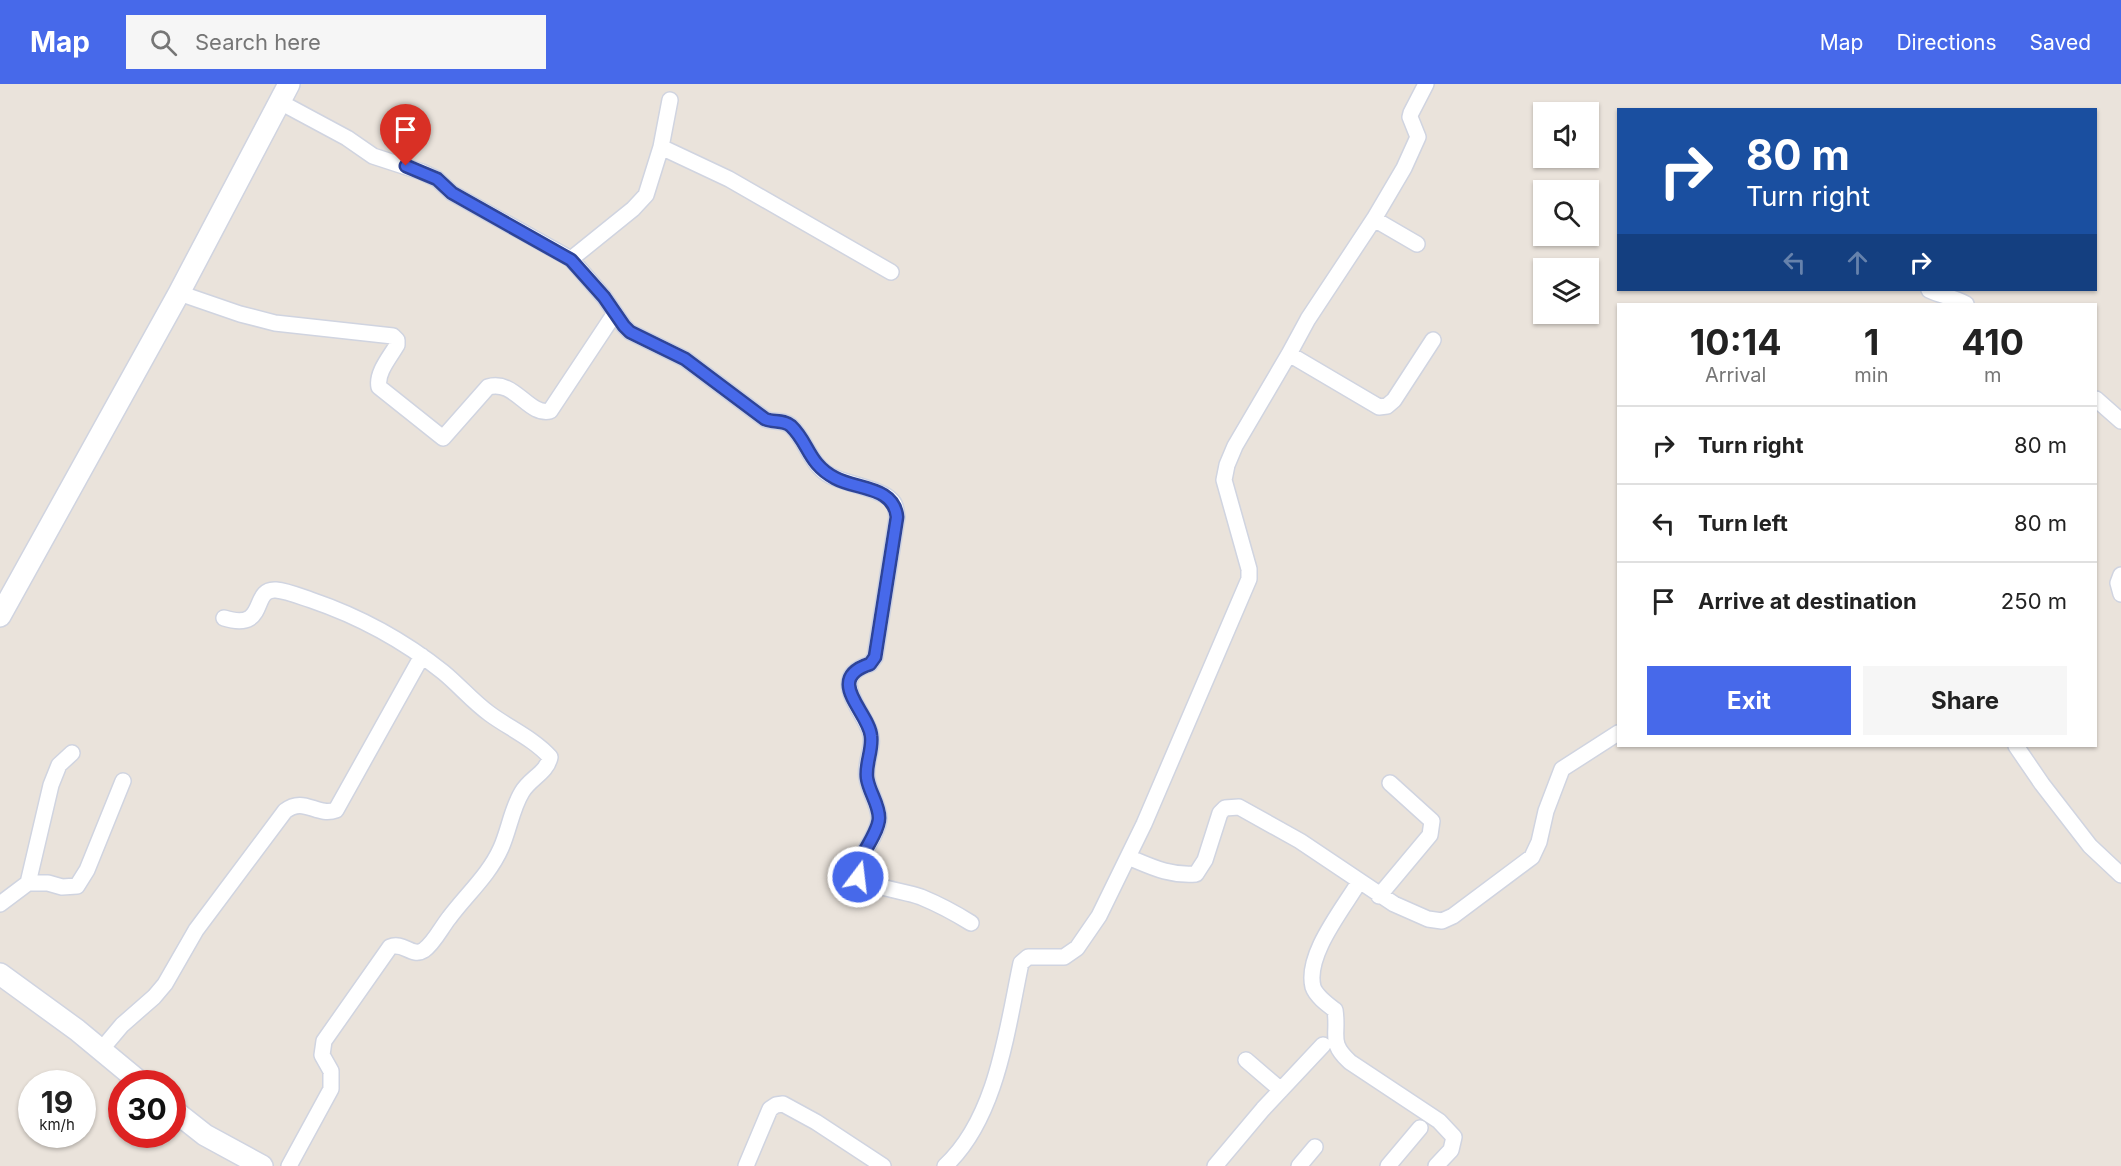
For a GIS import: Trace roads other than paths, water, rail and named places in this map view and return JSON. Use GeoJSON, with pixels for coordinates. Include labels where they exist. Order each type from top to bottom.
{"type":"FeatureCollection","features":[{"type":"Feature","properties":{"kind":"main road"},"geometry":{"type":"LineString","coordinates":[[0,616],[179,292],[284,93]]}},
{"type":"Feature","properties":{"kind":"main road"},"geometry":{"type":"LineString","coordinates":[[0,974],[125,1070]]}},
{"type":"Feature","properties":{"kind":"main road"},"geometry":{"type":"LineString","coordinates":[[186,1120],[205,1135],[262,1166]]}},
{"type":"Feature","properties":{"kind":"street"},"geometry":{"type":"LineString","coordinates":[[945,1166],[954,1158],[976,1128],[1005,1047],[1021,963],[1028,957],[1064,957],[1077,948],[1099,916],[1128,857],[1249,579],[1249,569],[1224,480],[1235,446],[1290,354],[1308,319],[1374,219],[1418,141],[1418,134],[1410,117],[1426,84]]}},
{"type":"Feature","properties":{"kind":"street"},"geometry":{"type":"LineString","coordinates":[[284,93],[373,156],[437,179],[452,193],[571,260],[589,277],[630,332],[685,359],[765,419],[771,422],[778,420],[790,425],[808,453],[827,474],[891,499],[896,508],[897,517],[875,657],[870,664],[859,667],[855,671],[849,686],[851,697],[864,717],[871,734],[867,778],[879,821],[855,868],[855,873],[867,881],[920,897],[971,923]]}},
{"type":"Feature","properties":{"kind":"street"},"geometry":{"type":"LineString","coordinates":[[571,260],[633,209],[646,195],[662,147],[670,100]]}},
{"type":"Feature","properties":{"kind":"street"},"geometry":{"type":"LineString","coordinates":[[662,147],[729,179],[891,272]]}},
{"type":"Feature","properties":{"kind":"street"},"geometry":{"type":"LineString","coordinates":[[1374,219],[1417,244]]}},
{"type":"Feature","properties":{"kind":"street"},"geometry":{"type":"LineString","coordinates":[[1931,291],[1964,303]]}},
{"type":"Feature","properties":{"kind":"street"},"geometry":{"type":"LineString","coordinates":[[179,292],[240,314],[275,323],[393,336],[398,340],[397,345],[380,374],[379,387],[443,438],[488,387],[495,385],[511,390],[537,410],[550,411],[615,313]]}},
{"type":"Feature","properties":{"kind":"street"},"geometry":{"type":"LineString","coordinates":[[1290,354],[1379,407],[1387,406],[1394,400],[1433,340]]}},
{"type":"Feature","properties":{"kind":"street"},"geometry":{"type":"LineString","coordinates":[[2097,401],[2121,420]]}},
{"type":"Feature","properties":{"kind":"street"},"geometry":{"type":"LineString","coordinates":[[2121,575],[2118,583],[2121,594]]}},
{"type":"Feature","properties":{"kind":"street"},"geometry":{"type":"LineString","coordinates":[[224,618],[238,622],[246,621],[254,615],[266,592],[273,589],[344,612],[422,656],[488,713],[550,757],[548,765],[523,789],[500,850],[490,867],[427,947],[420,952],[412,952],[401,946],[390,947],[324,1041],[322,1055],[331,1071],[331,1089],[289,1166]]}},
{"type":"Feature","properties":{"kind":"street"},"geometry":{"type":"LineString","coordinates":[[101,1050],[122,1025],[154,997],[165,984],[196,930],[285,811],[291,806],[298,805],[329,813],[336,810],[422,656]]}},
{"type":"Feature","properties":{"kind":"street"},"geometry":{"type":"LineString","coordinates":[[1128,857],[1164,872],[1180,875],[1196,874],[1205,860],[1220,813],[1225,808],[1239,807],[1300,842],[1379,896],[1428,919],[1442,921],[1453,916],[1532,857],[1562,769],[1617,734]]}},
{"type":"Feature","properties":{"kind":"street"},"geometry":{"type":"LineString","coordinates":[[2017,747],[2090,846],[2121,875]]}},
{"type":"Feature","properties":{"kind":"street"},"geometry":{"type":"LineString","coordinates":[[28,883],[51,785],[58,765],[72,753]]}},
{"type":"Feature","properties":{"kind":"street"},"geometry":{"type":"LineString","coordinates":[[0,904],[28,883],[48,883],[62,887],[77,886],[87,870],[123,782]]}},
{"type":"Feature","properties":{"kind":"street"},"geometry":{"type":"LineString","coordinates":[[1379,896],[1430,835],[1432,821],[1390,783]]}},
{"type":"Feature","properties":{"kind":"street"},"geometry":{"type":"LineString","coordinates":[[1359,882],[1317,951],[1312,971],[1313,988],[1335,1010],[1337,1025],[1335,1040],[1339,1052],[1359,1068],[1439,1121],[1454,1137],[1451,1150],[1436,1166]]}},
{"type":"Feature","properties":{"kind":"street"},"geometry":{"type":"LineString","coordinates":[[1215,1166],[1323,1045]]}},
{"type":"Feature","properties":{"kind":"street"},"geometry":{"type":"LineString","coordinates":[[1246,1060],[1281,1090]]}},
{"type":"Feature","properties":{"kind":"street"},"geometry":{"type":"LineString","coordinates":[[746,1166],[770,1109],[783,1104],[816,1122],[883,1166]]}},
{"type":"Feature","properties":{"kind":"street"},"geometry":{"type":"LineString","coordinates":[[1388,1166],[1420,1128]]}},
{"type":"Feature","properties":{"kind":"street"},"geometry":{"type":"LineString","coordinates":[[1299,1166],[1315,1147]]}}]}
